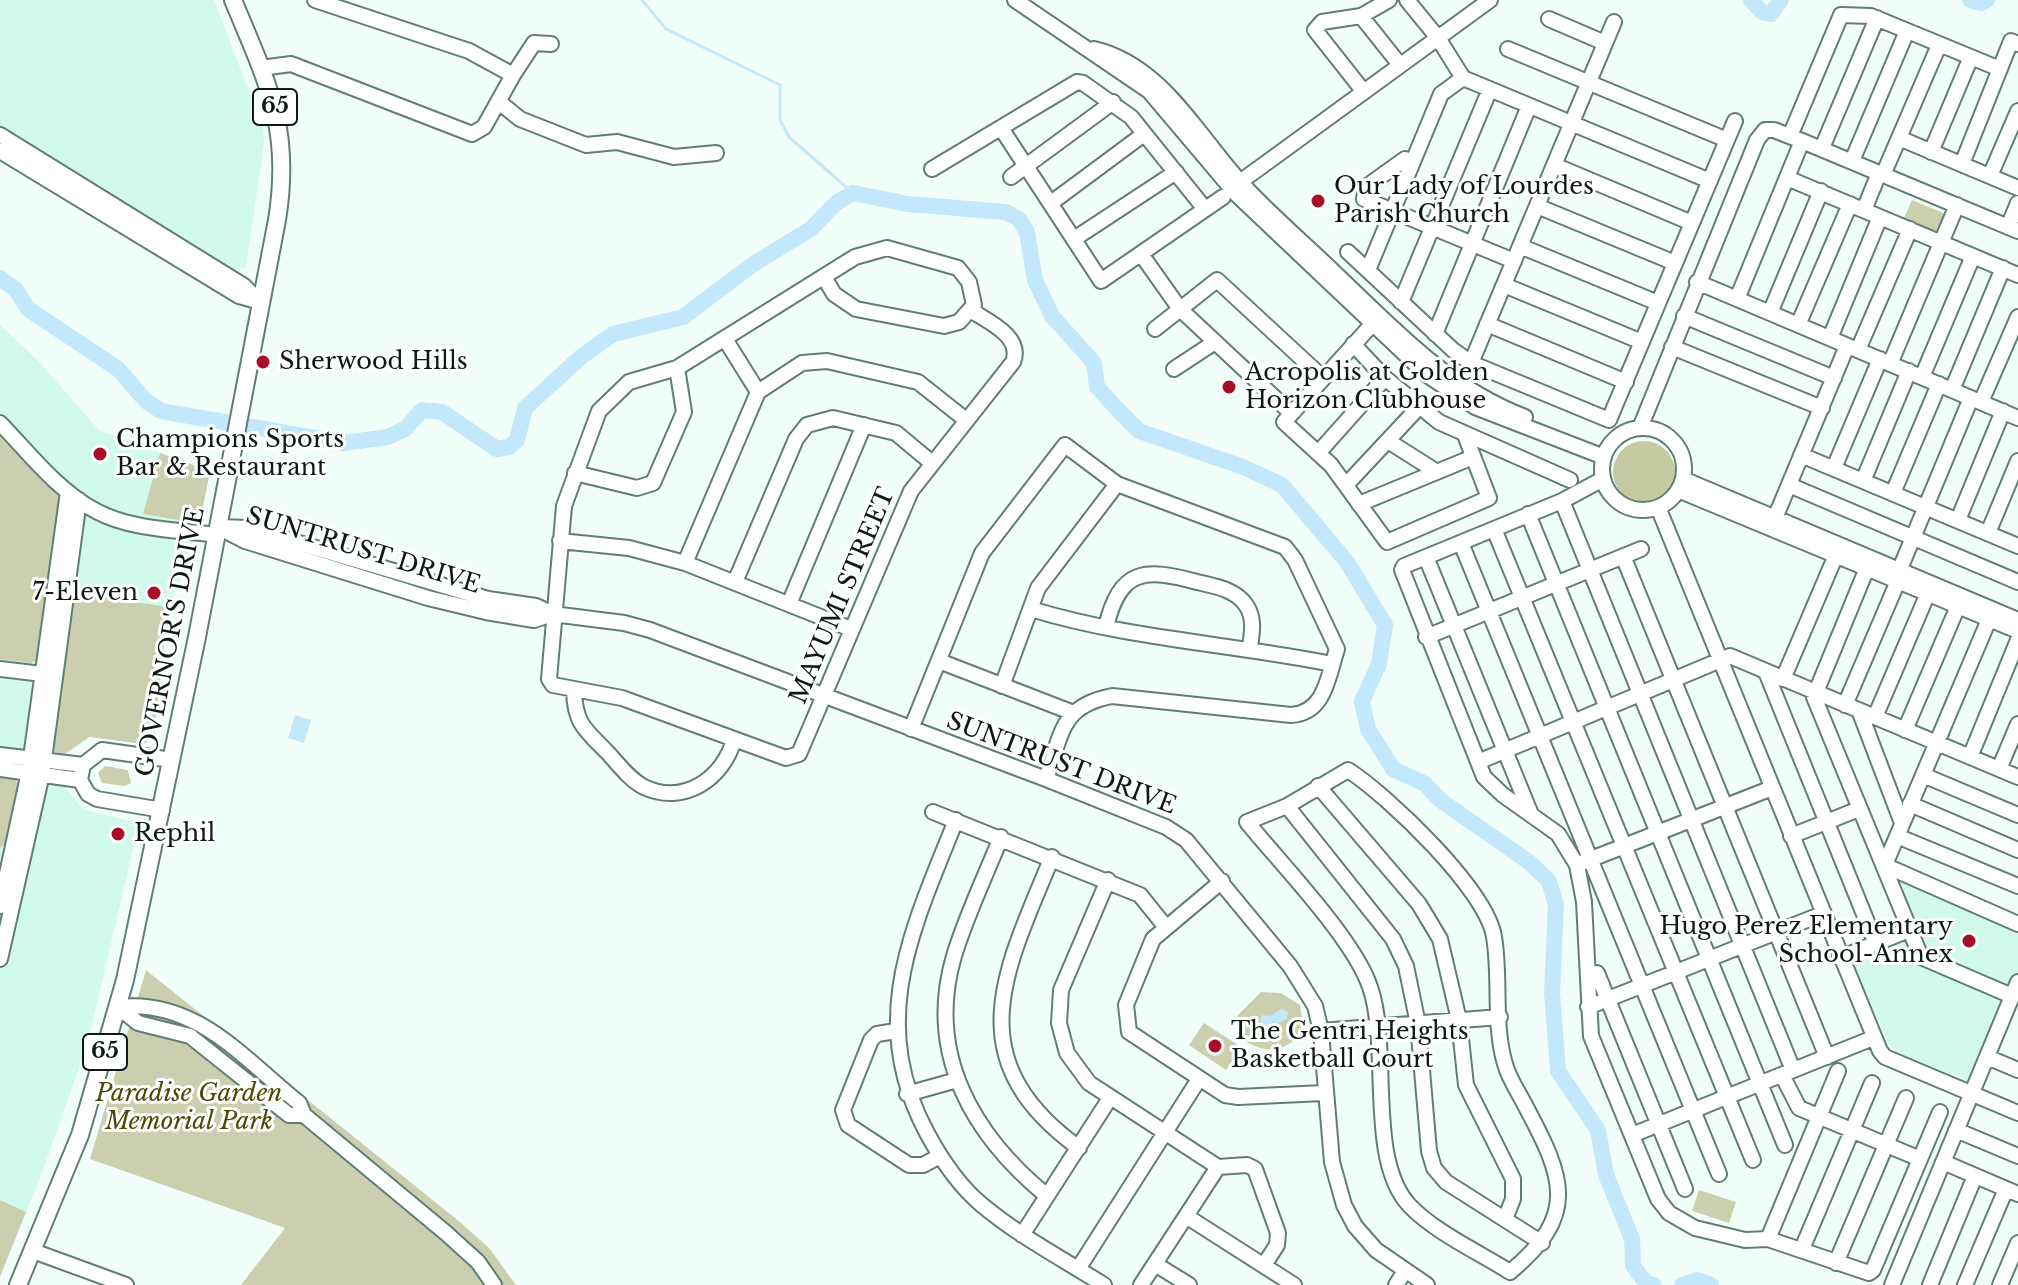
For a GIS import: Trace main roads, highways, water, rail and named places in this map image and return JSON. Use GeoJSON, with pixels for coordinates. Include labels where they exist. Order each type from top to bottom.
{"type":"FeatureCollection","features":[{"type":"Feature","properties":{"kind":"main road","name":"GOVERNOR'S DRIVE"},"geometry":{"type":"LineString","coordinates":[[18,1285],[80,1135],[118,1007],[162,810],[218,531],[284,166],[279,120],[233,0]]}},
{"type":"Feature","properties":{"kind":"water"},"geometry":{"type":"Polygon","coordinates":[[[295,715],[311,720],[304,743],[288,738],[295,715]]]}},
{"type":"Feature","properties":{"kind":"water"},"geometry":{"type":"Polygon","coordinates":[[[1282,1009],[1288,1012],[1287,1019],[1268,1027],[1260,1023],[1262,1015],[1270,1016],[1282,1009]]]}},
{"type":"Feature","properties":{"kind":"waterway"},"geometry":{"type":"LineString","coordinates":[[642,0],[666,29],[780,85],[780,120],[789,137],[853,193]]}},
{"type":"Feature","properties":{"kind":"waterway"},"geometry":{"type":"LineString","coordinates":[[1751,0],[1762,12],[1771,14],[1781,0]]}},
{"type":"Feature","properties":{"kind":"waterway"},"geometry":{"type":"LineString","coordinates":[[1970,0],[1981,3],[1987,0]]}},
{"type":"Feature","properties":{"kind":"waterway"},"geometry":{"type":"LineString","coordinates":[[0,278],[16,290],[28,309],[118,369],[146,401],[161,411],[344,443],[388,437],[405,429],[422,410],[442,412],[497,449],[509,447],[517,440],[525,408],[581,357],[613,334],[683,317],[752,265],[812,228],[836,203],[853,193],[908,204],[1006,212],[1019,219],[1027,232],[1035,280],[1052,316],[1094,363],[1097,387],[1116,408],[1139,431],[1243,467],[1282,485],[1347,562],[1385,625],[1379,664],[1362,701],[1368,729],[1393,769],[1425,784],[1440,800],[1529,862],[1549,881],[1556,905],[1552,993],[1558,1071],[1598,1130],[1606,1175],[1632,1239],[1633,1266],[1646,1283],[1654,1285]]}},
{"type":"Feature","properties":{"kind":"waterway"},"geometry":{"type":"LineString","coordinates":[[1682,1285],[1698,1280],[1711,1285]]}},
{"type":"Feature","properties":{"kind":"place","name":"Our Lady of Lourdes Parish Church"},"geometry":{"type":"Point","coordinates":[1318,201]}},
{"type":"Feature","properties":{"kind":"place","name":"Sherwood Hills"},"geometry":{"type":"Point","coordinates":[263,362]}},
{"type":"Feature","properties":{"kind":"place","name":"Acropolis at Golden Horizon Clubhouse"},"geometry":{"type":"Point","coordinates":[1229,387]}},
{"type":"Feature","properties":{"kind":"place","name":"Champions Sports Bar & Restaurant"},"geometry":{"type":"Point","coordinates":[100,454]}},
{"type":"Feature","properties":{"kind":"place","name":"7-Eleven"},"geometry":{"type":"Point","coordinates":[154,593]}},
{"type":"Feature","properties":{"kind":"place","name":"Rephil"},"geometry":{"type":"Point","coordinates":[118,834]}},
{"type":"Feature","properties":{"kind":"place","name":"Hugo Perez Elementary School-Annex"},"geometry":{"type":"Point","coordinates":[1969,941]}},
{"type":"Feature","properties":{"kind":"place","name":"The Gentri Heights Basketball Court"},"geometry":{"type":"Point","coordinates":[1215,1046]}},
{"type":"Feature","properties":{"kind":"park label","name":"Paradise Garden Memorial Park"},"geometry":{"type":"Point","coordinates":[189,1108]}}]}
